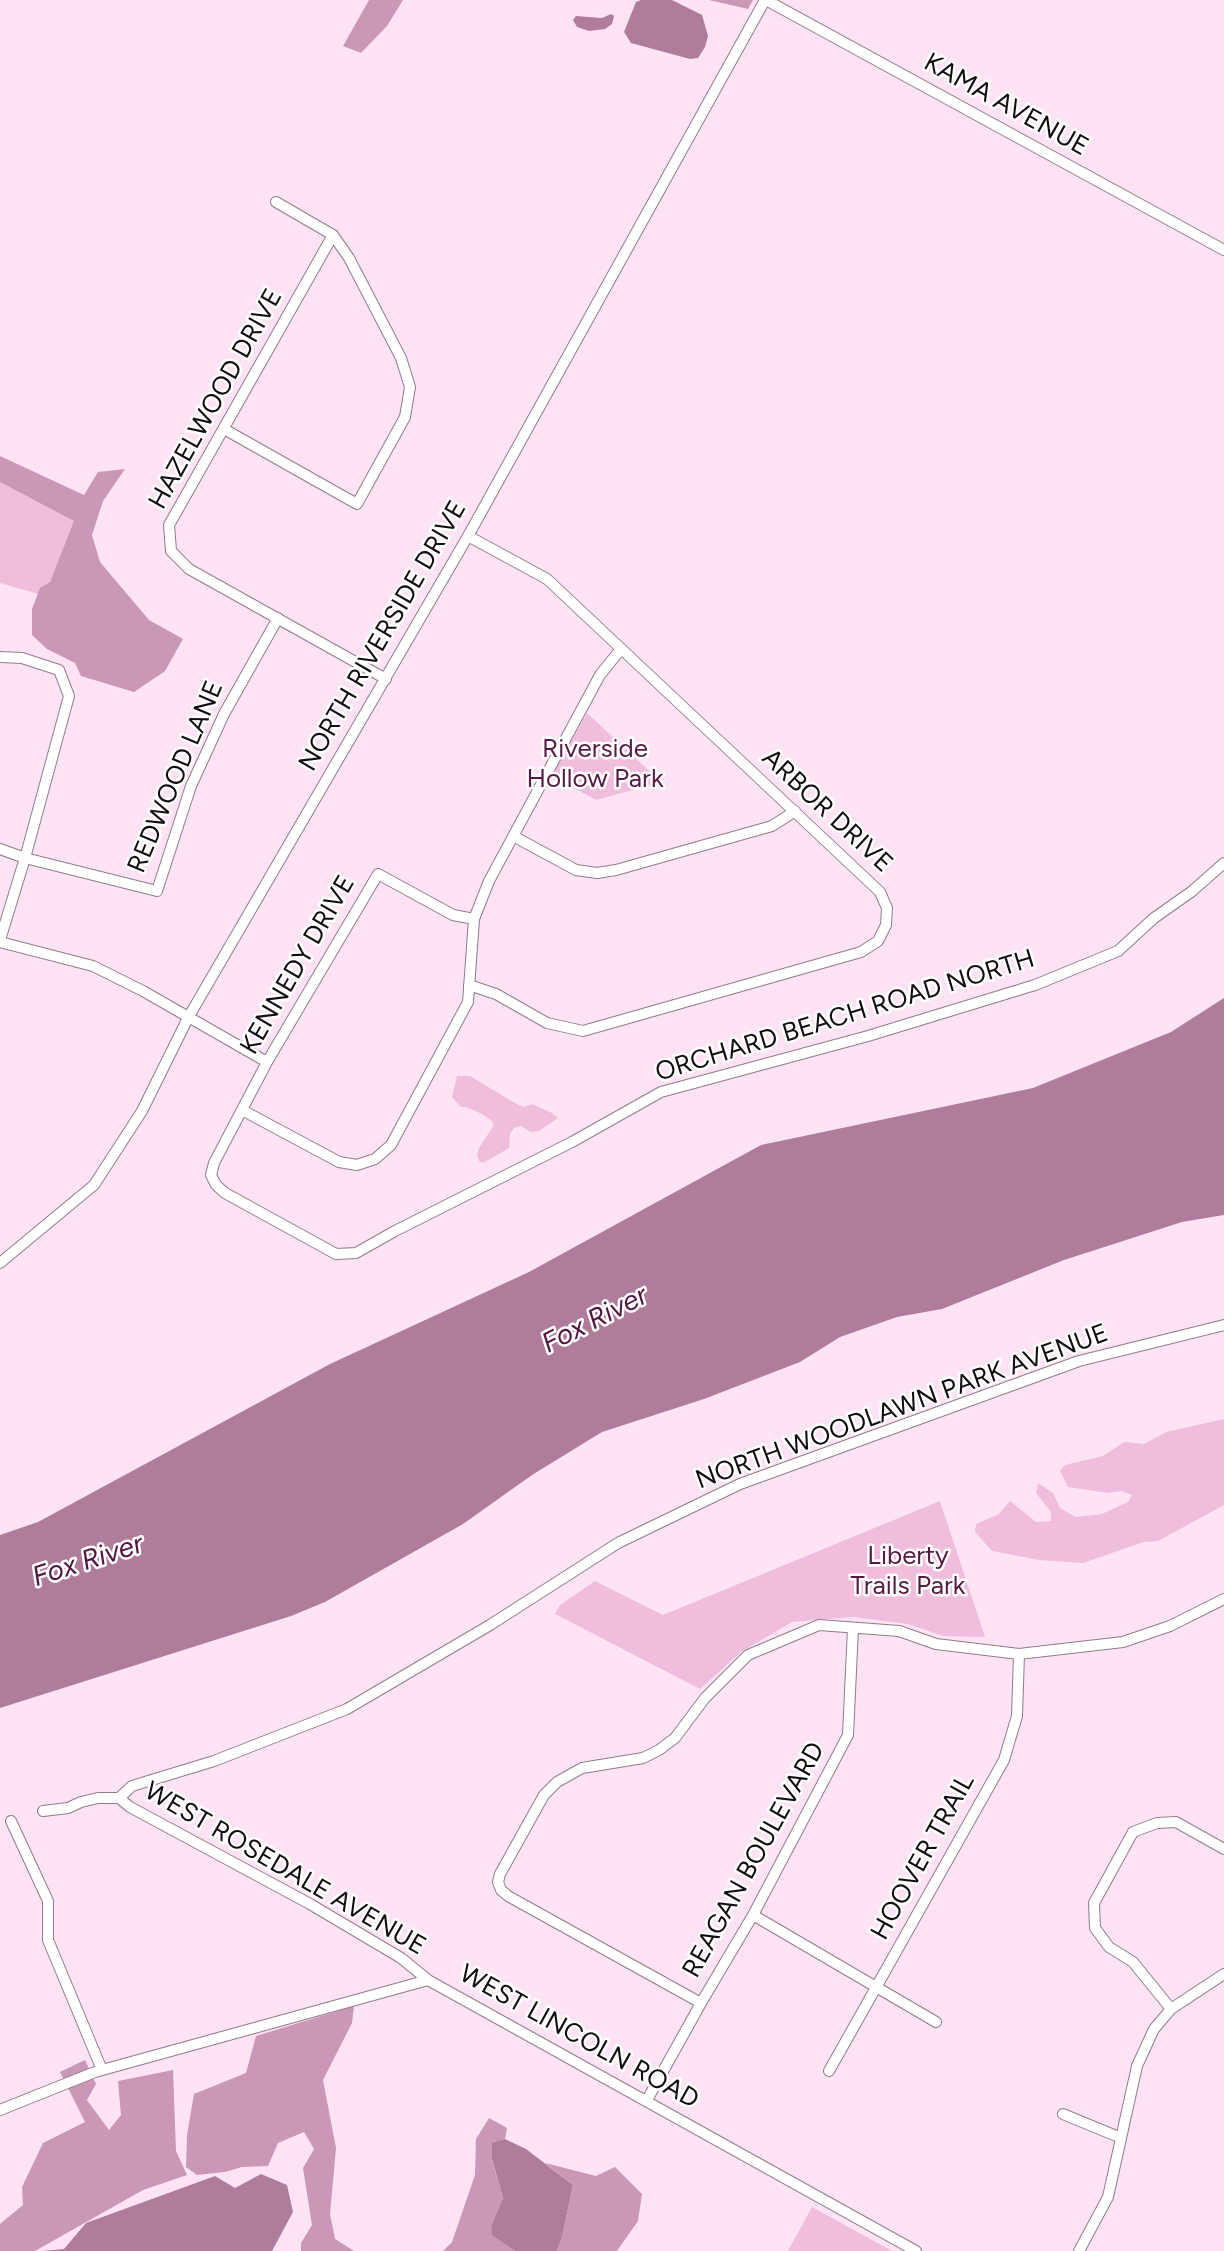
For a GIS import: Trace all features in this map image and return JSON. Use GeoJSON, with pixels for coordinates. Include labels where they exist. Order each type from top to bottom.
{"type":"FeatureCollection","features":[{"type":"Feature","properties":{"kind":"street","name":"KAMA AVENUE"},"geometry":{"type":"LineString","coordinates":[[766,0],[1224,250]]}},
{"type":"Feature","properties":{"kind":"street","name":"NORTH RIVERSIDE DRIVE"},"geometry":{"type":"LineString","coordinates":[[0,1264],[94,1185],[142,1111],[188,1018],[468,536],[766,0]]}},
{"type":"Feature","properties":{"kind":"street"},"geometry":{"type":"LineString","coordinates":[[224,429],[357,504],[405,417],[410,387],[401,358],[349,258],[333,235],[276,202]]}},
{"type":"Feature","properties":{"kind":"street","name":"HAZELWOOD DRIVE"},"geometry":{"type":"LineString","coordinates":[[333,235],[169,525],[171,551],[189,569],[386,679]]}},
{"type":"Feature","properties":{"kind":"street","name":"ARBOR DRIVE"},"geometry":{"type":"LineString","coordinates":[[468,536],[547,579],[880,892],[887,908],[886,925],[878,940],[861,952],[583,1031],[547,1023],[496,994],[469,985]]}},
{"type":"Feature","properties":{"kind":"street","name":"REDWOOD LANE"},"geometry":{"type":"LineString","coordinates":[[0,849],[25,858],[156,891],[191,786],[224,714],[278,618]]}},
{"type":"Feature","properties":{"kind":"street"},"geometry":{"type":"LineString","coordinates":[[242,1110],[338,1162],[357,1165],[375,1159],[391,1146],[468,1002],[474,919],[489,881],[600,675],[621,649]]}},
{"type":"Feature","properties":{"kind":"street"},"geometry":{"type":"LineString","coordinates":[[0,657],[23,658],[59,670],[69,696],[0,941],[93,966],[143,991],[267,1062]]}},
{"type":"Feature","properties":{"kind":"street"},"geometry":{"type":"LineString","coordinates":[[513,836],[576,870],[597,873],[772,826],[794,811]]}},
{"type":"Feature","properties":{"kind":"street","name":"ORCHARD BEACH ROAD NORTH"},"geometry":{"type":"LineString","coordinates":[[211,1175],[225,1192],[335,1254],[356,1253],[395,1230],[572,1142],[661,1092],[868,1036],[1009,993],[1118,951],[1154,918],[1191,892],[1224,863]]}},
{"type":"Feature","properties":{"kind":"street","name":"KENNEDY DRIVE"},"geometry":{"type":"LineString","coordinates":[[211,1175],[214,1163],[267,1062],[378,874],[453,915],[474,919]]}},
{"type":"Feature","properties":{"kind":"street","name":"NORTH WOODLAWN PARK AVENUE"},"geometry":{"type":"LineString","coordinates":[[119,1798],[131,1786],[214,1761],[348,1709],[490,1625],[618,1543],[740,1484],[1079,1361],[1224,1325]]}},
{"type":"Feature","properties":{"kind":"street"},"geometry":{"type":"LineString","coordinates":[[701,2003],[508,1896],[499,1886],[500,1874],[544,1795],[556,1782],[582,1768],[643,1758],[659,1750],[675,1738],[705,1698],[748,1655],[820,1625],[898,1631],[936,1644],[1019,1654],[1122,1642],[1170,1626],[1224,1599]]}},
{"type":"Feature","properties":{"kind":"street","name":"REAGAN BOULEVARD"},"geometry":{"type":"LineString","coordinates":[[647,2100],[753,1915],[848,1735],[853,1628]]}},
{"type":"Feature","properties":{"kind":"street","name":"HOOVER TRAIL"},"geometry":{"type":"LineString","coordinates":[[829,2071],[1004,1760],[1017,1716],[1019,1654]]}},
{"type":"Feature","properties":{"kind":"street"},"geometry":{"type":"LineString","coordinates":[[43,1811],[68,1808],[98,1798],[119,1798]]}},
{"type":"Feature","properties":{"kind":"street","name":"WEST ROSEDALE AVENUE"},"geometry":{"type":"LineString","coordinates":[[119,1798],[130,1807],[310,1904],[401,1958],[428,1980]]}},
{"type":"Feature","properties":{"kind":"street"},"geometry":{"type":"LineString","coordinates":[[11,1821],[48,1901],[48,1940],[102,2070]]}},
{"type":"Feature","properties":{"kind":"street"},"geometry":{"type":"LineString","coordinates":[[1171,2009],[1133,1962],[1109,1947],[1095,1928],[1094,1903],[1133,1832],[1157,1823],[1175,1822],[1224,1849]]}},
{"type":"Feature","properties":{"kind":"street"},"geometry":{"type":"LineString","coordinates":[[753,1915],[936,2022]]}},
{"type":"Feature","properties":{"kind":"street"},"geometry":{"type":"LineString","coordinates":[[1079,2251],[1108,2197],[1119,2137],[1138,2066],[1154,2028],[1171,2009],[1224,1974]]}},
{"type":"Feature","properties":{"kind":"street","name":"WEST LINCOLN ROAD"},"geometry":{"type":"LineString","coordinates":[[0,2110],[102,2070],[428,1980],[916,2251]]}},
{"type":"Feature","properties":{"kind":"street"},"geometry":{"type":"LineString","coordinates":[[1063,2114],[1119,2137]]}},
{"type":"Feature","properties":{"kind":"green space"},"geometry":{"type":"Polygon","coordinates":[[[0,475],[92,524],[49,597],[0,583],[0,475]]]}},
{"type":"Feature","properties":{"kind":"green space","name":"Riverside Hollow Park"},"geometry":{"type":"Polygon","coordinates":[[[587,713],[661,782],[596,800],[552,776],[587,713]]]}},
{"type":"Feature","properties":{"kind":"green space"},"geometry":{"type":"Polygon","coordinates":[[[457,1076],[470,1076],[523,1107],[532,1104],[558,1118],[539,1131],[531,1132],[521,1126],[514,1128],[510,1134],[509,1148],[483,1163],[477,1155],[479,1148],[494,1125],[482,1114],[461,1107],[452,1097],[457,1076]]]}},
{"type":"Feature","properties":{"kind":"green space"},"geometry":{"type":"Polygon","coordinates":[[[1224,1419],[1224,1505],[1158,1541],[1144,1542],[1083,1563],[1039,1560],[992,1551],[975,1532],[976,1524],[999,1514],[1010,1501],[1036,1522],[1051,1521],[1051,1512],[1036,1493],[1038,1483],[1053,1493],[1060,1508],[1076,1517],[1102,1514],[1128,1502],[1132,1495],[1121,1491],[1108,1493],[1068,1487],[1060,1471],[1065,1465],[1103,1456],[1124,1442],[1144,1444],[1166,1432],[1224,1419]]]}},
{"type":"Feature","properties":{"kind":"green space","name":"Liberty Trails Park"},"geometry":{"type":"Polygon","coordinates":[[[940,1501],[985,1637],[943,1636],[908,1624],[853,1617],[792,1622],[741,1652],[700,1689],[555,1614],[560,1605],[595,1581],[663,1615],[940,1501]]]}},
{"type":"Feature","properties":{"kind":"green space"},"geometry":{"type":"Polygon","coordinates":[[[812,2207],[892,2251],[788,2251],[812,2207]]]}},
{"type":"Feature","properties":{"kind":"shaded area"},"geometry":{"type":"Polygon","coordinates":[[[369,0],[403,0],[387,26],[361,53],[343,46],[369,0]]]}},
{"type":"Feature","properties":{"kind":"shaded area"},"geometry":{"type":"Polygon","coordinates":[[[709,0],[753,0],[748,9],[709,0]]]}},
{"type":"Feature","properties":{"kind":"shaded area"},"geometry":{"type":"Polygon","coordinates":[[[0,456],[84,495],[98,472],[125,469],[103,501],[92,535],[100,562],[149,620],[183,639],[165,671],[134,692],[81,676],[75,663],[47,649],[32,635],[32,609],[40,588],[50,582],[74,521],[0,482],[0,456]]]}},
{"type":"Feature","properties":{"kind":"shaded area"},"geometry":{"type":"Polygon","coordinates":[[[354,2006],[352,2023],[323,2080],[336,2148],[330,2214],[335,2239],[354,2251],[301,2251],[301,2243],[312,2225],[303,2168],[314,2149],[304,2132],[278,2143],[268,2166],[242,2167],[197,2175],[186,2167],[187,2135],[194,2094],[246,2073],[256,2036],[354,2006]]]}},
{"type":"Feature","properties":{"kind":"shaded area"},"geometry":{"type":"Polygon","coordinates":[[[85,2060],[96,2084],[87,2100],[109,2130],[121,2115],[118,2081],[173,2070],[176,2151],[187,2175],[143,2190],[35,2251],[0,2251],[0,2224],[23,2205],[22,2187],[43,2143],[85,2122],[60,2072],[85,2060]]]}},
{"type":"Feature","properties":{"kind":"shaded area"},"geometry":{"type":"Polygon","coordinates":[[[489,2118],[507,2128],[505,2139],[492,2144],[492,2160],[503,2198],[491,2226],[493,2235],[515,2251],[443,2251],[452,2242],[475,2175],[476,2139],[489,2118]]]}},
{"type":"Feature","properties":{"kind":"shaded area"},"geometry":{"type":"Polygon","coordinates":[[[545,2163],[596,2176],[615,2167],[642,2194],[638,2221],[617,2251],[557,2251],[573,2185],[545,2163]]]}},
{"type":"Feature","properties":{"kind":"water"},"geometry":{"type":"Polygon","coordinates":[[[672,0],[702,15],[708,36],[698,58],[690,59],[631,43],[624,32],[636,2],[672,0]]]}},
{"type":"Feature","properties":{"kind":"water"},"geometry":{"type":"Polygon","coordinates":[[[611,14],[614,16],[612,24],[605,29],[589,31],[577,27],[573,20],[576,16],[602,18],[611,14]]]}},
{"type":"Feature","properties":{"kind":"water","name":"Fox River"},"geometry":{"type":"Polygon","coordinates":[[[1224,998],[1224,1215],[1182,1222],[1064,1260],[942,1309],[897,1317],[840,1337],[800,1362],[704,1399],[602,1432],[532,1475],[463,1524],[325,1602],[291,1616],[0,1708],[0,1535],[38,1522],[330,1364],[529,1272],[761,1145],[1033,1088],[1171,1032],[1224,998]]]}},
{"type":"Feature","properties":{"kind":"water"},"geometry":{"type":"Polygon","coordinates":[[[505,2139],[526,2149],[573,2185],[557,2251],[515,2251],[492,2235],[491,2226],[503,2198],[492,2159],[492,2143],[505,2139]]]}},
{"type":"Feature","properties":{"kind":"water"},"geometry":{"type":"Polygon","coordinates":[[[261,2174],[287,2185],[293,2212],[272,2251],[42,2251],[64,2249],[86,2223],[215,2176],[235,2188],[261,2174]]]}}]}
